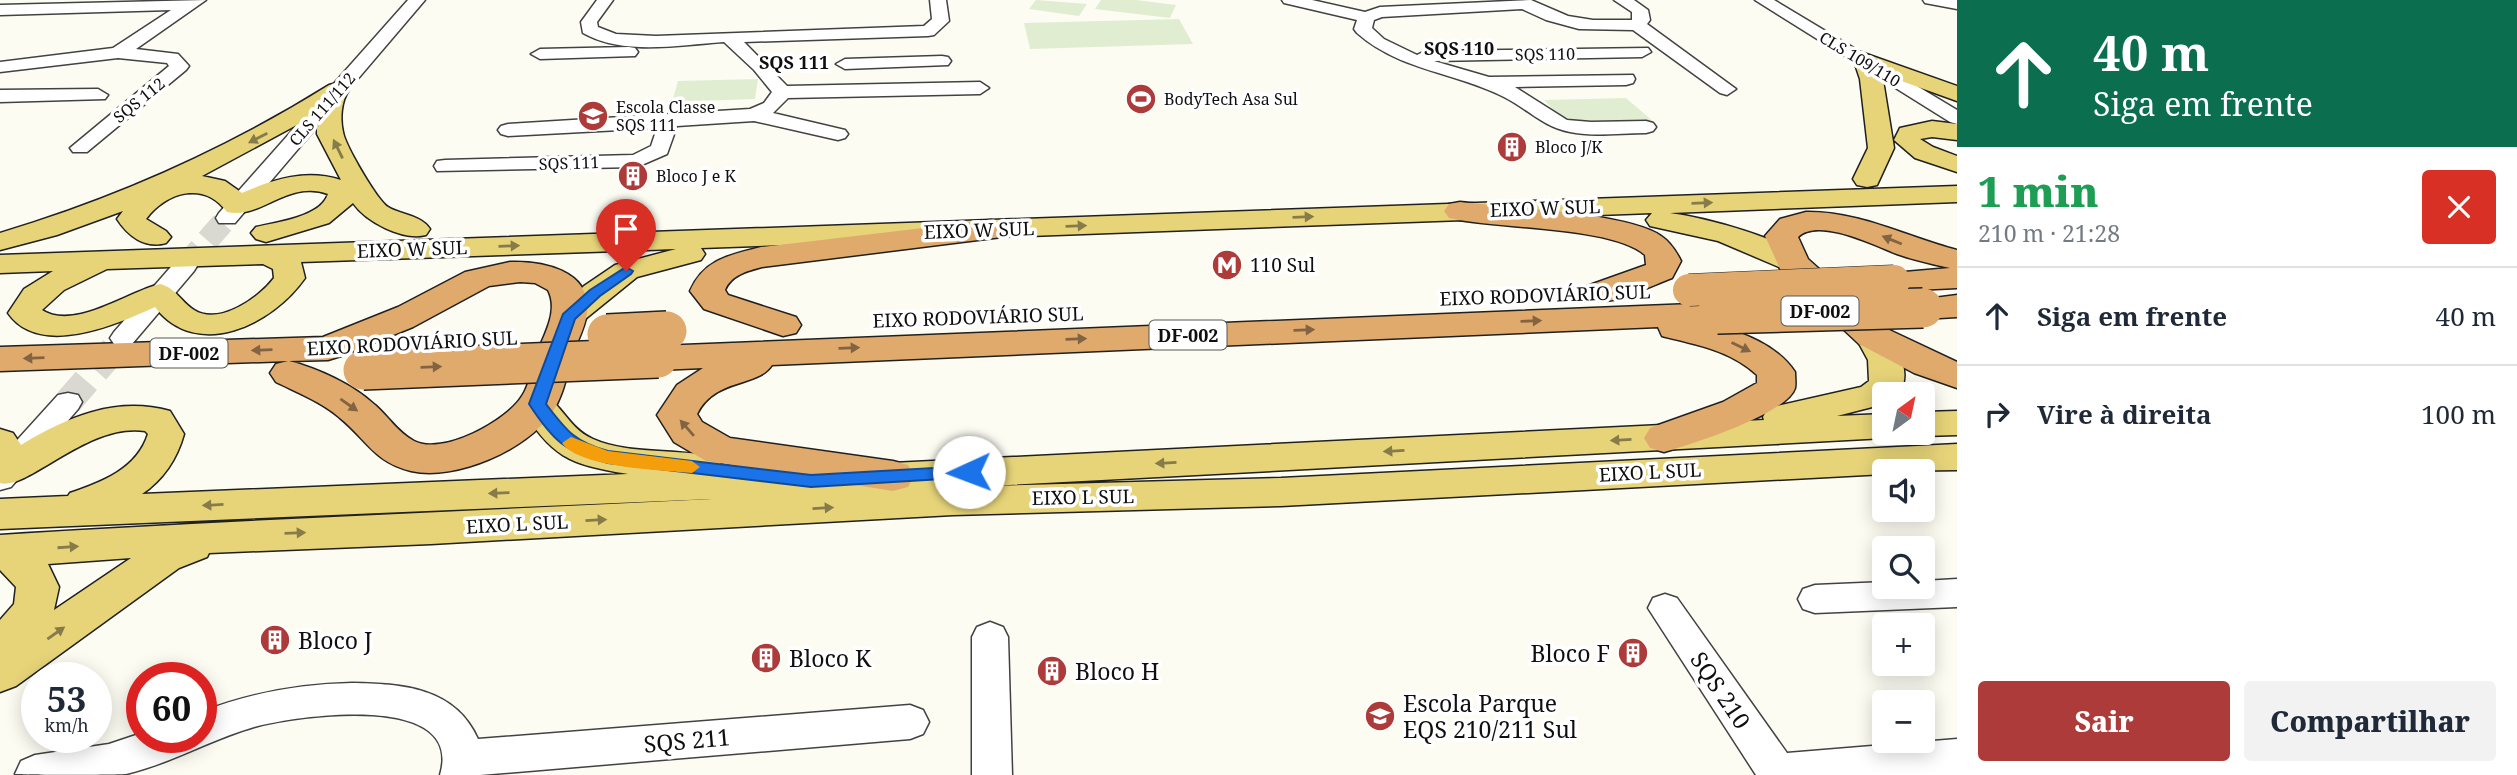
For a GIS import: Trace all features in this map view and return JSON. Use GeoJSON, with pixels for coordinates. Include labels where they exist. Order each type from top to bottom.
{"type":"FeatureCollection","features":[{"type":"Feature","properties":{"kind":"highway"},"geometry":{"type":"LineString","coordinates":[[1460,211],[1612,229],[1648,241],[1659,251],[1664,261],[1660,271],[1601,306]]}},
{"type":"Feature","properties":{"kind":"highway"},"geometry":{"type":"LineString","coordinates":[[1957,260],[1909,247],[1861,229],[1816,222],[1798,223],[1786,228],[1781,236],[1793,264],[1872,337],[1927,365],[1957,376]]}},
{"type":"Feature","properties":{"kind":"highway"},"geometry":{"type":"LineString","coordinates":[[795,337],[716,302],[707,290],[711,277],[730,265],[761,257],[991,230]]}},
{"type":"Feature","properties":{"kind":"highway"},"geometry":{"type":"LineString","coordinates":[[289,373],[333,394],[356,409],[377,434],[396,449],[418,458],[442,457],[481,447],[516,425],[537,404],[568,317],[570,298],[561,285],[549,277],[517,271],[498,273],[461,286],[412,314],[327,348]]}},
{"type":"Feature","properties":{"kind":"highway","name":"EIXO RODOVIÁRIO SUL"},"geometry":{"type":"LineString","coordinates":[[1601,306],[1689,290],[1957,278]]}},
{"type":"Feature","properties":{"kind":"highway"},"geometry":{"type":"LineString","coordinates":[[1601,306],[1731,342],[1761,357],[1776,372],[1776,388],[1762,399],[1664,438]]}},
{"type":"Feature","properties":{"kind":"highway","name":"EIXO RODOVIÁRIO SUL"},"geometry":{"type":"LineString","coordinates":[[0,385],[289,373],[371,357],[795,337],[1601,306],[1717,314],[1957,306]]}},
{"type":"Feature","properties":{"kind":"highway"},"geometry":{"type":"LineString","coordinates":[[795,337],[700,385],[685,396],[677,415],[688,432],[721,451],[892,476]]}},
{"type":"Feature","properties":{"kind":"highway","name":"EIXO RODOVIÁRIO SUL"},"geometry":{"type":"LineString","coordinates":[[0,359],[327,348],[371,357]]}},
{"type":"Feature","properties":{"kind":"main road"},"geometry":{"type":"LineString","coordinates":[[1862,60],[1957,94]]}},
{"type":"Feature","properties":{"kind":"main road"},"geometry":{"type":"LineString","coordinates":[[1862,60],[1872,79],[1881,148],[1867,179]]}},
{"type":"Feature","properties":{"kind":"main road"},"geometry":{"type":"LineString","coordinates":[[335,92],[329,114],[330,134],[366,202],[378,213],[416,229]]}},
{"type":"Feature","properties":{"kind":"main road"},"geometry":{"type":"LineString","coordinates":[[1,249],[169,180],[296,118],[335,92]]}},
{"type":"Feature","properties":{"kind":"main road"},"geometry":{"type":"LineString","coordinates":[[1957,132],[1918,130],[1909,133],[1907,140],[1929,156],[1957,164]]}},
{"type":"Feature","properties":{"kind":"main road","name":"EIXO W SUL"},"geometry":{"type":"LineString","coordinates":[[1,249],[111,259],[416,229],[1444,190],[1957,175]]}},
{"type":"Feature","properties":{"kind":"main road"},"geometry":{"type":"LineString","coordinates":[[111,259],[46,288],[29,300],[24,313],[34,322],[70,326],[92,321],[160,293],[172,308],[189,320],[211,323],[235,320],[266,304],[283,291],[290,278],[286,264],[267,244],[296,226],[336,207],[343,197],[341,188],[328,182],[284,186],[232,212],[232,195],[221,188],[205,185],[183,186],[162,193],[136,209],[131,219],[138,229],[156,237]]}},
{"type":"Feature","properties":{"kind":"main road","name":"EIXO W SUL"},"geometry":{"type":"LineString","coordinates":[[1,249],[156,237],[267,244],[818,235],[1957,194]]}},
{"type":"Feature","properties":{"kind":"main road"},"geometry":{"type":"LineString","coordinates":[[1535,208],[1668,221],[1711,228],[1758,246],[1793,264]]}},
{"type":"Feature","properties":{"kind":"main road"},"geometry":{"type":"LineString","coordinates":[[568,317],[626,271],[702,252],[818,235]]}},
{"type":"Feature","properties":{"kind":"main road"},"geometry":{"type":"LineString","coordinates":[[1732,434],[1807,410],[1872,397],[1886,386],[1889,371],[1884,355],[1872,337]]}},
{"type":"Feature","properties":{"kind":"main road"},"geometry":{"type":"LineString","coordinates":[[537,404],[564,439],[583,450],[608,457],[811,481]]}},
{"type":"Feature","properties":{"kind":"main road"},"geometry":{"type":"LineString","coordinates":[[2,464],[83,428],[112,419],[140,416],[157,420],[166,433],[163,451],[151,467],[127,485],[102,498],[53,512]]}},
{"type":"Feature","properties":{"kind":"main road"},"geometry":{"type":"LineString","coordinates":[[1936,424],[1957,423]]}},
{"type":"Feature","properties":{"kind":"main road","name":"EIXO L SUL"},"geometry":{"type":"LineString","coordinates":[[1,539],[53,512],[811,481],[1872,427]]}},
{"type":"Feature","properties":{"kind":"main road","name":"EIXO L SUL"},"geometry":{"type":"LineString","coordinates":[[1,539],[216,538],[953,501],[1281,492],[1957,457]]}},
{"type":"Feature","properties":{"kind":"main road"},"geometry":{"type":"LineString","coordinates":[[0,672],[164,557],[216,538]]}},
{"type":"Feature","properties":{"kind":"main road"},"geometry":{"type":"LineString","coordinates":[[0,646],[31,614],[38,593],[33,576],[1,539]]}},
{"type":"Feature","properties":{"kind":"street","name":"CLS 111/112"},"geometry":{"type":"LineString","coordinates":[[232,212],[417,0]]}},
{"type":"Feature","properties":{"kind":"street"},"geometry":{"type":"LineString","coordinates":[[605,0],[589,22],[589,29],[596,35],[610,39],[864,35],[928,31],[941,21],[938,0]]}},
{"type":"Feature","properties":{"kind":"street","name":"SQS 110"},"geometry":{"type":"LineString","coordinates":[[1290,0],[1366,17],[1398,9],[1524,2],[1549,17],[1586,25],[1637,25]]}},
{"type":"Feature","properties":{"kind":"street"},"geometry":{"type":"LineString","coordinates":[[1622,0],[1640,10],[1642,20],[1637,25],[1727,89]]}},
{"type":"Feature","properties":{"kind":"street","name":"CLS 109/110"},"geometry":{"type":"LineString","coordinates":[[1763,0],[1957,118]]}},
{"type":"Feature","properties":{"kind":"street"},"geometry":{"type":"LineString","coordinates":[[1931,0],[1957,4]]}},
{"type":"Feature","properties":{"kind":"street"},"geometry":{"type":"LineString","coordinates":[[1948,0],[1957,4]]}},
{"type":"Feature","properties":{"kind":"street","name":"SQS 112"},"geometry":{"type":"LineString","coordinates":[[0,10],[194,2]]}},
{"type":"Feature","properties":{"kind":"street","name":"SQS 112"},"geometry":{"type":"LineString","coordinates":[[118,53],[194,2]]}},
{"type":"Feature","properties":{"kind":"street"},"geometry":{"type":"LineString","coordinates":[[0,20],[171,17]]}},
{"type":"Feature","properties":{"kind":"street","name":"SQS 110"},"geometry":{"type":"LineString","coordinates":[[1366,17],[1363,29],[1379,44],[1406,57],[1484,82],[1525,100],[1559,124],[1584,128],[1646,127]]}},
{"type":"Feature","properties":{"kind":"street"},"geometry":{"type":"LineString","coordinates":[[1529,26],[1549,17]]}},
{"type":"Feature","properties":{"kind":"street"},"geometry":{"type":"LineString","coordinates":[[864,35],[865,63]]}},
{"type":"Feature","properties":{"kind":"street"},"geometry":{"type":"LineString","coordinates":[[729,37],[760,66],[782,92]]}},
{"type":"Feature","properties":{"kind":"street"},"geometry":{"type":"LineString","coordinates":[[540,54],[615,54],[633,51],[656,39]]}},
{"type":"Feature","properties":{"kind":"street","name":"SQS 110"},"geometry":{"type":"LineString","coordinates":[[1406,57],[1642,52]]}},
{"type":"Feature","properties":{"kind":"street","name":"SQS 112"},"geometry":{"type":"LineString","coordinates":[[0,67],[118,53],[163,56],[172,58],[180,66],[79,148]]}},
{"type":"Feature","properties":{"kind":"street"},"geometry":{"type":"LineString","coordinates":[[845,64],[942,61]]}},
{"type":"Feature","properties":{"kind":"street","name":"SQS 110"},"geometry":{"type":"LineString","coordinates":[[1484,82],[1626,79]]}},
{"type":"Feature","properties":{"kind":"street"},"geometry":{"type":"LineString","coordinates":[[782,92],[980,88]]}},
{"type":"Feature","properties":{"kind":"street"},"geometry":{"type":"LineString","coordinates":[[754,115],[771,107],[782,92]]}},
{"type":"Feature","properties":{"kind":"street"},"geometry":{"type":"LineString","coordinates":[[0,96],[98,95]]}},
{"type":"Feature","properties":{"kind":"street","name":"SQS 111"},"geometry":{"type":"LineString","coordinates":[[508,130],[754,115],[838,134]]}},
{"type":"Feature","properties":{"kind":"street","name":"SQS 111"},"geometry":{"type":"LineString","coordinates":[[445,166],[637,161],[660,150],[669,121]]}},
{"type":"Feature","properties":{"kind":"street"},"geometry":{"type":"LineString","coordinates":[[123,338],[185,266]]}},
{"type":"Feature","properties":{"kind":"street"},"geometry":{"type":"LineString","coordinates":[[2,464],[68,402]]}},
{"type":"Feature","properties":{"kind":"street"},"geometry":{"type":"LineString","coordinates":[[1815,599],[1957,593]]}},
{"type":"Feature","properties":{"kind":"street","name":"SQS 210"},"geometry":{"type":"LineString","coordinates":[[1665,608],[1778,774],[1957,757]]}},
{"type":"Feature","properties":{"kind":"street"},"geometry":{"type":"LineString","coordinates":[[990,637],[992,775]]}},
{"type":"Feature","properties":{"kind":"street","name":"SQS 211"},"geometry":{"type":"LineString","coordinates":[[217,723],[273,706],[323,701],[389,701],[429,710],[454,730],[462,766],[910,722]]}},
{"type":"Feature","properties":{"kind":"street"},"geometry":{"type":"LineString","coordinates":[[35,774],[109,762],[136,753]]}},
{"type":"Feature","properties":{"kind":"green space"},"geometry":{"type":"Polygon","coordinates":[[[1036,0],[1087,4],[1079,16],[1029,9],[1036,0]]]}},
{"type":"Feature","properties":{"kind":"green space"},"geometry":{"type":"Polygon","coordinates":[[[1101,0],[1136,0],[1176,5],[1170,18],[1095,9],[1101,0]]]}},
{"type":"Feature","properties":{"kind":"green space"},"geometry":{"type":"Polygon","coordinates":[[[1179,19],[1193,44],[1030,49],[1024,23],[1179,19]]]}},
{"type":"Feature","properties":{"kind":"green space"},"geometry":{"type":"Polygon","coordinates":[[[758,79],[755,99],[672,102],[678,81],[758,79]]]}},
{"type":"Feature","properties":{"kind":"green space"},"geometry":{"type":"Polygon","coordinates":[[[1626,98],[1654,122],[1568,125],[1544,100],[1626,98]]]}},
{"type":"Feature","properties":{"kind":"tunnel"},"geometry":{"type":"LineString","coordinates":[[185,266],[227,218]]}},
{"type":"Feature","properties":{"kind":"tunnel"},"geometry":{"type":"LineString","coordinates":[[68,402],[122,340]]}},
{"type":"Feature","properties":{"kind":"slow traffic"},"geometry":{"type":"LineString","coordinates":[[571,443],[583,450],[608,457],[692,467]]}},
{"type":"Feature","properties":{"kind":"place","name":"BodyTech Asa Sul"},"geometry":{"type":"Point","coordinates":[1141,99]}},
{"type":"Feature","properties":{"kind":"place","name":"Escola Classe SQS 111"},"geometry":{"type":"Point","coordinates":[593,116]}},
{"type":"Feature","properties":{"kind":"place","name":"Bloco J/K"},"geometry":{"type":"Point","coordinates":[1512,147]}},
{"type":"Feature","properties":{"kind":"place","name":"Bloco J e K"},"geometry":{"type":"Point","coordinates":[633,176]}},
{"type":"Feature","properties":{"kind":"place","name":"110 Sul"},"geometry":{"type":"Point","coordinates":[1227,265]}},
{"type":"Feature","properties":{"kind":"place","name":"Bloco J"},"geometry":{"type":"Point","coordinates":[275,640]}},
{"type":"Feature","properties":{"kind":"place","name":"Bloco F"},"geometry":{"type":"Point","coordinates":[1633,653]}},
{"type":"Feature","properties":{"kind":"place","name":"Bloco K"},"geometry":{"type":"Point","coordinates":[766,658]}},
{"type":"Feature","properties":{"kind":"place","name":"Bloco H"},"geometry":{"type":"Point","coordinates":[1052,671]}},
{"type":"Feature","properties":{"kind":"place","name":"Escola Parque EQS 210/211 Sul"},"geometry":{"type":"Point","coordinates":[1380,716]}},
{"type":"Feature","properties":{"kind":"district","name":"SQS 110"},"geometry":{"type":"Point","coordinates":[1459,48]}},
{"type":"Feature","properties":{"kind":"district","name":"SQS 111"},"geometry":{"type":"Point","coordinates":[794,62]}},
{"type":"Feature","properties":{"kind":"route"},"geometry":{"type":"LineString","coordinates":[[626,271],[568,317],[537,404],[564,439],[583,450],[608,457],[811,481],[969,472]]}}]}
